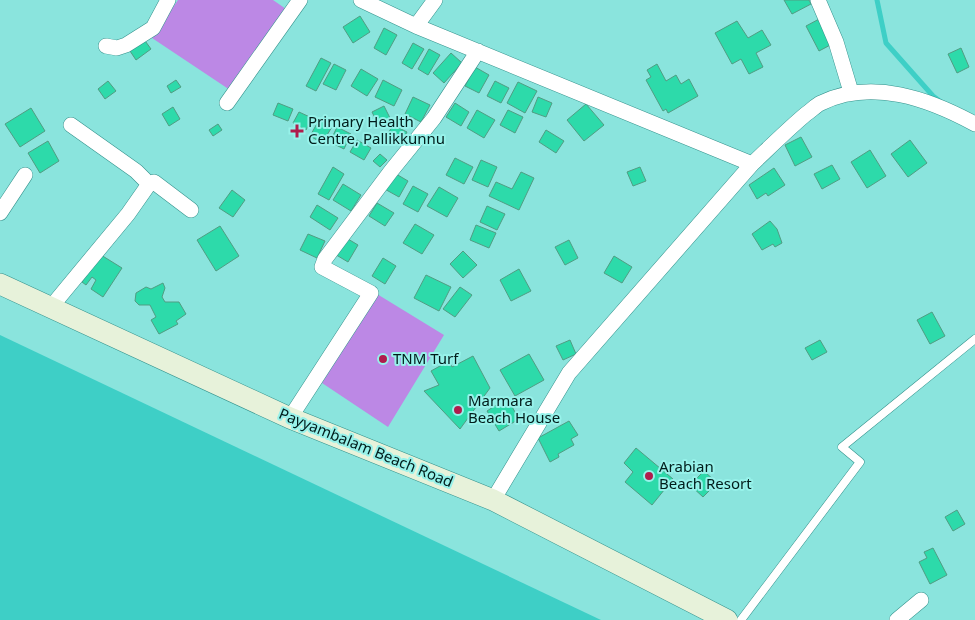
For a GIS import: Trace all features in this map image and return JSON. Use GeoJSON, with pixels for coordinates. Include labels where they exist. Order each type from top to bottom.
{"type":"FeatureCollection","features":[{"type":"Feature","properties":{"kind":"main road","name":"Payyambalam Beach Road"},"geometry":{"type":"LineString","coordinates":[[0,284],[290,418],[493,500],[727,620]]}},
{"type":"Feature","properties":{"kind":"street"},"geometry":{"type":"LineString","coordinates":[[106,46],[118,48],[126,46],[153,28],[168,0]]}},
{"type":"Feature","properties":{"kind":"street"},"geometry":{"type":"LineString","coordinates":[[227,103],[300,0]]}},
{"type":"Feature","properties":{"kind":"street"},"geometry":{"type":"LineString","coordinates":[[362,0],[416,26],[752,164]]}},
{"type":"Feature","properties":{"kind":"street"},"geometry":{"type":"LineString","coordinates":[[416,26],[435,0]]}},
{"type":"Feature","properties":{"kind":"street"},"geometry":{"type":"LineString","coordinates":[[818,0],[836,42],[851,92]]}},
{"type":"Feature","properties":{"kind":"street"},"geometry":{"type":"LineString","coordinates":[[290,418],[371,293],[322,267],[325,259],[391,171],[434,118],[478,51]]}},
{"type":"Feature","properties":{"kind":"street"},"geometry":{"type":"LineString","coordinates":[[493,500],[569,373],[752,164],[789,128],[820,103],[851,92],[887,92],[916,98],[975,124]]}},
{"type":"Feature","properties":{"kind":"street"},"geometry":{"type":"LineString","coordinates":[[71,125],[136,170],[150,184]]}},
{"type":"Feature","properties":{"kind":"street"},"geometry":{"type":"LineString","coordinates":[[0,213],[25,175]]}},
{"type":"Feature","properties":{"kind":"street"},"geometry":{"type":"LineString","coordinates":[[51,307],[128,214],[150,184],[154,182],[191,210]]}},
{"type":"Feature","properties":{"kind":"street"},"geometry":{"type":"LineString","coordinates":[[897,620],[921,600]]}},
{"type":"Feature","properties":{"kind":"lane"},"geometry":{"type":"LineString","coordinates":[[741,620],[860,462],[842,447],[975,339]]}},
{"type":"Feature","properties":{"kind":"shaded area"},"geometry":{"type":"Polygon","coordinates":[[[178,0],[273,0],[286,9],[230,90],[152,38],[178,0]]]}},
{"type":"Feature","properties":{"kind":"shaded area","name":"TNM Turf"},"geometry":{"type":"Polygon","coordinates":[[[377,294],[444,335],[388,427],[322,383],[377,294]]]}},
{"type":"Feature","properties":{"kind":"water"},"geometry":{"type":"Polygon","coordinates":[[[0,335],[601,620],[0,620],[0,335]]]}},
{"type":"Feature","properties":{"kind":"building"},"geometry":{"type":"Polygon","coordinates":[[[784,0],[809,0],[811,4],[792,14],[784,0]]]}},
{"type":"Feature","properties":{"kind":"building"},"geometry":{"type":"Polygon","coordinates":[[[360,16],[370,32],[353,43],[343,27],[360,16]]]}},
{"type":"Feature","properties":{"kind":"building"},"geometry":{"type":"Polygon","coordinates":[[[823,17],[836,42],[819,51],[806,26],[823,17]]]}},
{"type":"Feature","properties":{"kind":"building"},"geometry":{"type":"Polygon","coordinates":[[[737,21],[748,38],[762,30],[771,45],[756,53],[763,67],[749,74],[741,59],[732,64],[715,33],[737,21]]]}},
{"type":"Feature","properties":{"kind":"building"},"geometry":{"type":"Polygon","coordinates":[[[384,28],[397,35],[386,55],[374,48],[384,28]]]}},
{"type":"Feature","properties":{"kind":"building"},"geometry":{"type":"Polygon","coordinates":[[[143,38],[151,49],[136,60],[128,48],[143,38]]]}},
{"type":"Feature","properties":{"kind":"building"},"geometry":{"type":"Polygon","coordinates":[[[413,43],[424,49],[412,69],[402,63],[413,43]]]}},
{"type":"Feature","properties":{"kind":"building"},"geometry":{"type":"Polygon","coordinates":[[[961,48],[969,67],[957,73],[948,54],[961,48]]]}},
{"type":"Feature","properties":{"kind":"building"},"geometry":{"type":"Polygon","coordinates":[[[429,49],[440,55],[428,75],[418,69],[429,49]]]}},
{"type":"Feature","properties":{"kind":"building"},"geometry":{"type":"Polygon","coordinates":[[[451,53],[462,63],[444,83],[433,73],[451,53]]]}},
{"type":"Feature","properties":{"kind":"building"},"geometry":{"type":"Polygon","coordinates":[[[321,58],[331,63],[316,91],[306,86],[321,58]]]}},
{"type":"Feature","properties":{"kind":"building"},"geometry":{"type":"Polygon","coordinates":[[[334,64],[346,70],[336,90],[323,84],[334,64]]]}},
{"type":"Feature","properties":{"kind":"building"},"geometry":{"type":"Polygon","coordinates":[[[657,64],[666,81],[676,75],[681,84],[689,79],[698,96],[668,113],[666,109],[663,111],[646,80],[651,77],[647,70],[657,64]]]}},
{"type":"Feature","properties":{"kind":"building"},"geometry":{"type":"Polygon","coordinates":[[[475,67],[489,75],[479,93],[465,86],[475,67]]]}},
{"type":"Feature","properties":{"kind":"building"},"geometry":{"type":"Polygon","coordinates":[[[361,69],[378,79],[367,96],[351,86],[361,69]]]}},
{"type":"Feature","properties":{"kind":"building"},"geometry":{"type":"Polygon","coordinates":[[[176,80],[181,87],[171,93],[167,86],[176,80]]]}},
{"type":"Feature","properties":{"kind":"building"},"geometry":{"type":"Polygon","coordinates":[[[383,80],[402,90],[394,106],[375,97],[383,80]]]}},
{"type":"Feature","properties":{"kind":"building"},"geometry":{"type":"Polygon","coordinates":[[[108,81],[116,91],[105,99],[98,89],[108,81]]]}},
{"type":"Feature","properties":{"kind":"building"},"geometry":{"type":"Polygon","coordinates":[[[495,81],[509,88],[501,103],[487,96],[495,81]]]}},
{"type":"Feature","properties":{"kind":"building"},"geometry":{"type":"Polygon","coordinates":[[[518,82],[537,91],[525,113],[507,103],[518,82]]]}},
{"type":"Feature","properties":{"kind":"building"},"geometry":{"type":"Polygon","coordinates":[[[413,97],[430,105],[421,122],[405,114],[413,97]]]}},
{"type":"Feature","properties":{"kind":"building"},"geometry":{"type":"Polygon","coordinates":[[[538,97],[552,103],[546,117],[532,112],[538,97]]]}},
{"type":"Feature","properties":{"kind":"building"},"geometry":{"type":"Polygon","coordinates":[[[278,103],[293,109],[288,121],[273,115],[278,103]]]}},
{"type":"Feature","properties":{"kind":"building"},"geometry":{"type":"Polygon","coordinates":[[[455,103],[469,112],[461,126],[446,117],[455,103]]]}},
{"type":"Feature","properties":{"kind":"building"},"geometry":{"type":"Polygon","coordinates":[[[586,104],[604,125],[584,141],[567,120],[586,104]]]}},
{"type":"Feature","properties":{"kind":"building"},"geometry":{"type":"Polygon","coordinates":[[[384,106],[391,120],[379,126],[372,112],[384,106]]]}},
{"type":"Feature","properties":{"kind":"building"},"geometry":{"type":"Polygon","coordinates":[[[173,107],[180,119],[169,126],[162,114],[173,107]]]}},
{"type":"Feature","properties":{"kind":"building"},"geometry":{"type":"Polygon","coordinates":[[[31,108],[45,131],[20,147],[5,124],[31,108]]]}},
{"type":"Feature","properties":{"kind":"building"},"geometry":{"type":"Polygon","coordinates":[[[477,110],[495,120],[484,138],[467,128],[477,110]]]}},
{"type":"Feature","properties":{"kind":"building"},"geometry":{"type":"Polygon","coordinates":[[[508,110],[523,117],[515,133],[500,125],[508,110]]]}},
{"type":"Feature","properties":{"kind":"building"},"geometry":{"type":"Polygon","coordinates":[[[299,112],[312,118],[306,130],[293,123],[299,112]]]}},
{"type":"Feature","properties":{"kind":"building"},"geometry":{"type":"Polygon","coordinates":[[[319,120],[332,127],[322,143],[310,136],[319,120]]]}},
{"type":"Feature","properties":{"kind":"building"},"geometry":{"type":"Polygon","coordinates":[[[218,124],[222,130],[213,136],[209,130],[218,124]]]}},
{"type":"Feature","properties":{"kind":"building"},"geometry":{"type":"Polygon","coordinates":[[[393,125],[407,132],[400,145],[386,137],[393,125]]]}},
{"type":"Feature","properties":{"kind":"building"},"geometry":{"type":"Polygon","coordinates":[[[337,127],[351,134],[344,149],[330,142],[337,127]]]}},
{"type":"Feature","properties":{"kind":"building"},"geometry":{"type":"Polygon","coordinates":[[[546,130],[564,141],[556,153],[539,142],[546,130]]]}},
{"type":"Feature","properties":{"kind":"building"},"geometry":{"type":"Polygon","coordinates":[[[801,137],[812,157],[795,166],[785,145],[801,137]]]}},
{"type":"Feature","properties":{"kind":"building"},"geometry":{"type":"Polygon","coordinates":[[[357,140],[371,148],[364,160],[350,152],[357,140]]]}},
{"type":"Feature","properties":{"kind":"building"},"geometry":{"type":"Polygon","coordinates":[[[910,140],[927,163],[908,177],[891,154],[910,140]]]}},
{"type":"Feature","properties":{"kind":"building"},"geometry":{"type":"Polygon","coordinates":[[[48,141],[59,161],[40,173],[28,153],[48,141]]]}},
{"type":"Feature","properties":{"kind":"building"},"geometry":{"type":"Polygon","coordinates":[[[870,150],[886,176],[867,188],[851,162],[870,150]]]}},
{"type":"Feature","properties":{"kind":"building"},"geometry":{"type":"Polygon","coordinates":[[[380,154],[387,160],[380,167],[373,161],[380,154]]]}},
{"type":"Feature","properties":{"kind":"building"},"geometry":{"type":"Polygon","coordinates":[[[455,158],[473,167],[464,184],[446,175],[455,158]]]}},
{"type":"Feature","properties":{"kind":"building"},"geometry":{"type":"Polygon","coordinates":[[[481,160],[497,167],[488,187],[472,180],[481,160]]]}},
{"type":"Feature","properties":{"kind":"building"},"geometry":{"type":"Polygon","coordinates":[[[832,165],[840,179],[822,189],[814,174],[832,165]]]}},
{"type":"Feature","properties":{"kind":"building"},"geometry":{"type":"Polygon","coordinates":[[[333,167],[344,174],[329,200],[318,194],[333,167]]]}},
{"type":"Feature","properties":{"kind":"building"},"geometry":{"type":"Polygon","coordinates":[[[640,167],[646,181],[633,186],[627,172],[640,167]]]}},
{"type":"Feature","properties":{"kind":"building"},"geometry":{"type":"Polygon","coordinates":[[[774,168],[785,185],[768,196],[766,193],[757,199],[749,185],[774,168]]]}},
{"type":"Feature","properties":{"kind":"building"},"geometry":{"type":"Polygon","coordinates":[[[391,171],[408,181],[399,197],[381,187],[391,171]]]}},
{"type":"Feature","properties":{"kind":"building"},"geometry":{"type":"Polygon","coordinates":[[[521,172],[534,178],[519,210],[489,196],[496,182],[512,189],[521,172]]]}},
{"type":"Feature","properties":{"kind":"building"},"geometry":{"type":"Polygon","coordinates":[[[343,184],[361,195],[351,211],[333,200],[343,184]]]}},
{"type":"Feature","properties":{"kind":"building"},"geometry":{"type":"Polygon","coordinates":[[[413,186],[428,194],[418,212],[403,204],[413,186]]]}},
{"type":"Feature","properties":{"kind":"building"},"geometry":{"type":"Polygon","coordinates":[[[439,187],[458,198],[447,217],[427,206],[439,187]]]}},
{"type":"Feature","properties":{"kind":"building"},"geometry":{"type":"Polygon","coordinates":[[[232,190],[245,200],[233,217],[219,208],[232,190]]]}},
{"type":"Feature","properties":{"kind":"building"},"geometry":{"type":"Polygon","coordinates":[[[377,203],[394,213],[385,226],[369,216],[377,203]]]}},
{"type":"Feature","properties":{"kind":"building"},"geometry":{"type":"Polygon","coordinates":[[[317,205],[338,218],[330,230],[310,217],[317,205]]]}},
{"type":"Feature","properties":{"kind":"building"},"geometry":{"type":"Polygon","coordinates":[[[487,206],[505,214],[497,230],[480,222],[487,206]]]}},
{"type":"Feature","properties":{"kind":"building"},"geometry":{"type":"Polygon","coordinates":[[[770,221],[777,229],[782,243],[775,247],[773,244],[762,250],[752,234],[770,221]]]}},
{"type":"Feature","properties":{"kind":"building"},"geometry":{"type":"Polygon","coordinates":[[[415,224],[434,235],[422,254],[403,243],[415,224]]]}},
{"type":"Feature","properties":{"kind":"building"},"geometry":{"type":"Polygon","coordinates":[[[476,225],[496,233],[489,248],[470,240],[476,225]]]}},
{"type":"Feature","properties":{"kind":"building"},"geometry":{"type":"Polygon","coordinates":[[[220,226],[239,256],[216,271],[197,240],[220,226]]]}},
{"type":"Feature","properties":{"kind":"building"},"geometry":{"type":"Polygon","coordinates":[[[308,234],[325,241],[317,258],[300,250],[308,234]]]}},
{"type":"Feature","properties":{"kind":"building"},"geometry":{"type":"Polygon","coordinates":[[[343,236],[358,245],[348,262],[333,253],[343,236]]]}},
{"type":"Feature","properties":{"kind":"building"},"geometry":{"type":"Polygon","coordinates":[[[569,240],[578,258],[565,265],[555,247],[569,240]]]}},
{"type":"Feature","properties":{"kind":"building"},"geometry":{"type":"Polygon","coordinates":[[[463,251],[477,265],[463,278],[450,264],[463,251]]]}},
{"type":"Feature","properties":{"kind":"building"},"geometry":{"type":"Polygon","coordinates":[[[101,255],[122,268],[103,297],[91,289],[96,280],[92,277],[86,285],[82,282],[101,255]]]}},
{"type":"Feature","properties":{"kind":"building"},"geometry":{"type":"Polygon","coordinates":[[[614,256],[632,267],[622,283],[604,273],[614,256]]]}},
{"type":"Feature","properties":{"kind":"building"},"geometry":{"type":"Polygon","coordinates":[[[383,258],[396,266],[385,284],[372,276],[383,258]]]}},
{"type":"Feature","properties":{"kind":"building"},"geometry":{"type":"Polygon","coordinates":[[[519,269],[531,291],[511,301],[500,280],[519,269]]]}},
{"type":"Feature","properties":{"kind":"building"},"geometry":{"type":"Polygon","coordinates":[[[426,275],[451,287],[439,311],[414,298],[426,275]]]}},
{"type":"Feature","properties":{"kind":"building"},"geometry":{"type":"Polygon","coordinates":[[[163,283],[165,288],[162,297],[165,302],[179,302],[186,314],[176,321],[178,324],[159,334],[151,320],[156,317],[150,305],[139,305],[135,301],[136,293],[146,287],[151,289],[163,283]]]}},
{"type":"Feature","properties":{"kind":"building"},"geometry":{"type":"Polygon","coordinates":[[[460,287],[472,295],[455,317],[443,309],[460,287]]]}},
{"type":"Feature","properties":{"kind":"building"},"geometry":{"type":"Polygon","coordinates":[[[932,312],[945,336],[930,344],[917,320],[932,312]]]}},
{"type":"Feature","properties":{"kind":"building"},"geometry":{"type":"Polygon","coordinates":[[[570,340],[576,354],[563,360],[556,346],[570,340]]]}},
{"type":"Feature","properties":{"kind":"building"},"geometry":{"type":"Polygon","coordinates":[[[820,340],[827,352],[812,360],[805,348],[820,340]]]}},
{"type":"Feature","properties":{"kind":"building"},"geometry":{"type":"Polygon","coordinates":[[[529,354],[544,380],[515,396],[500,370],[529,354]]]}},
{"type":"Feature","properties":{"kind":"building","name":"Marmara Beach House"},"geometry":{"type":"Polygon","coordinates":[[[473,356],[490,388],[460,429],[424,391],[439,385],[431,371],[449,361],[452,367],[473,356]]]}},
{"type":"Feature","properties":{"kind":"building"},"geometry":{"type":"Polygon","coordinates":[[[507,398],[519,419],[499,431],[487,411],[507,398]]]}},
{"type":"Feature","properties":{"kind":"building"},"geometry":{"type":"Polygon","coordinates":[[[569,421],[578,435],[571,439],[574,445],[558,454],[559,457],[550,462],[538,438],[569,421]]]}},
{"type":"Feature","properties":{"kind":"building","name":"Arabian Beach Resort"},"geometry":{"type":"Polygon","coordinates":[[[636,448],[673,479],[652,505],[625,482],[633,472],[624,463],[636,448]]]}},
{"type":"Feature","properties":{"kind":"building"},"geometry":{"type":"Polygon","coordinates":[[[704,471],[717,483],[703,497],[690,485],[704,471]]]}},
{"type":"Feature","properties":{"kind":"building"},"geometry":{"type":"Polygon","coordinates":[[[957,510],[965,524],[953,531],[945,517],[957,510]]]}},
{"type":"Feature","properties":{"kind":"building"},"geometry":{"type":"Polygon","coordinates":[[[933,548],[947,575],[930,584],[919,562],[927,558],[924,552],[933,548]]]}},
{"type":"Feature","properties":{"kind":"waterway"},"geometry":{"type":"LineString","coordinates":[[877,0],[886,43],[933,96],[941,102]]}},
{"type":"Feature","properties":{"kind":"place","name":"Primary Health Centre, Pallikkunnu"},"geometry":{"type":"Point","coordinates":[297,131]}},
{"type":"Feature","properties":{"kind":"place","name":"TNM Turf"},"geometry":{"type":"Point","coordinates":[383,359]}},
{"type":"Feature","properties":{"kind":"place","name":"Marmara Beach House"},"geometry":{"type":"Point","coordinates":[458,410]}},
{"type":"Feature","properties":{"kind":"place","name":"Arabian Beach Resort"},"geometry":{"type":"Point","coordinates":[649,476]}}]}
